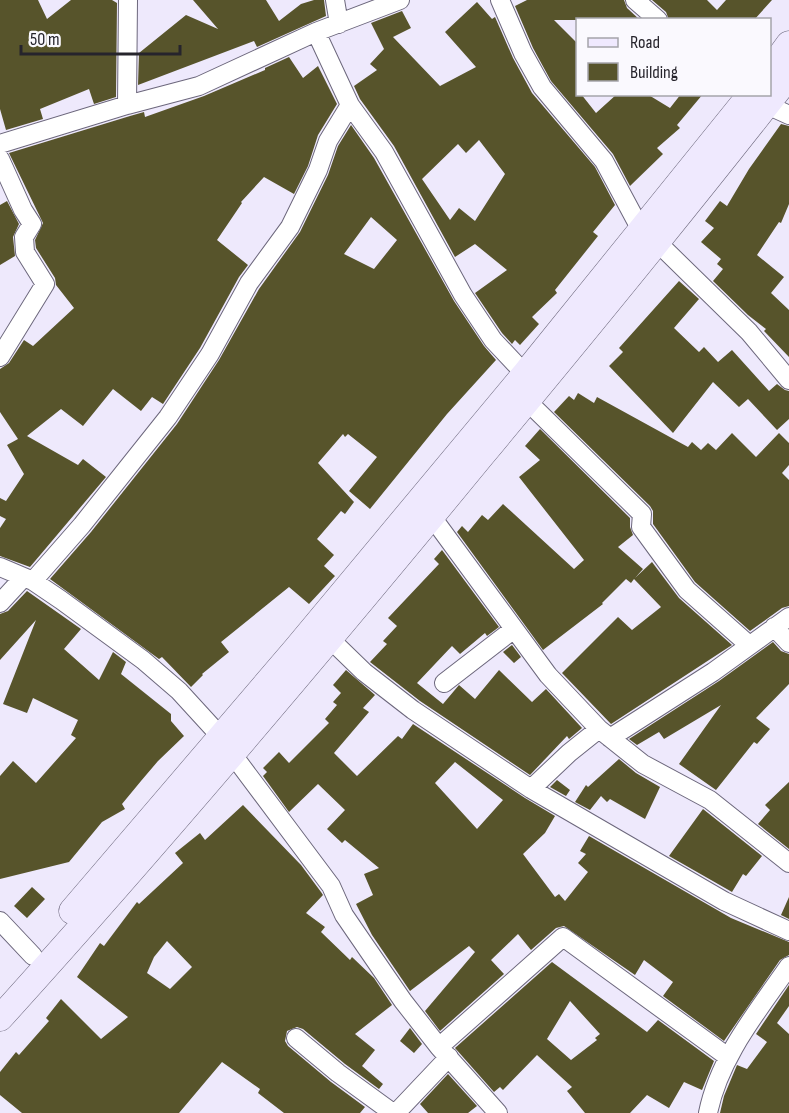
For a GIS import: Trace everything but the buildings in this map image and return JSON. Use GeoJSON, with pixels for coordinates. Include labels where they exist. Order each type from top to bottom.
{"type":"FeatureCollection","features":[{"type":"Feature","properties":{"kind":"street"},"geometry":{"type":"LineString","coordinates":[[127,105],[128,0]]}},
{"type":"Feature","properties":{"kind":"street"},"geometry":{"type":"LineString","coordinates":[[335,0],[339,24]]}},
{"type":"Feature","properties":{"kind":"street"},"geometry":{"type":"LineString","coordinates":[[0,144],[198,86],[315,32],[400,0]]}},
{"type":"Feature","properties":{"kind":"street"},"geometry":{"type":"LineString","coordinates":[[500,0],[523,53],[542,87],[604,161],[650,236],[749,332],[789,380]]}},
{"type":"Feature","properties":{"kind":"street"},"geometry":{"type":"LineString","coordinates":[[635,0],[656,18]]}},
{"type":"Feature","properties":{"kind":"street"},"geometry":{"type":"LineString","coordinates":[[315,32],[350,105],[384,152],[463,295],[493,340],[525,374]]}},
{"type":"Feature","properties":{"kind":"street"},"geometry":{"type":"LineString","coordinates":[[771,69],[789,44]]}},
{"type":"Feature","properties":{"kind":"street"},"geometry":{"type":"LineString","coordinates":[[771,92],[789,76]]}},
{"type":"Feature","properties":{"kind":"street"},"geometry":{"type":"LineString","coordinates":[[0,992],[227,746],[330,639],[527,401],[650,236],[760,101]]}},
{"type":"Feature","properties":{"kind":"street"},"geometry":{"type":"LineString","coordinates":[[0,603],[28,580],[82,525],[161,426],[210,354],[249,283],[290,227],[318,170],[328,141],[350,105]]}},
{"type":"Feature","properties":{"kind":"street"},"geometry":{"type":"LineString","coordinates":[[0,159],[32,224],[24,237],[25,252],[45,284],[0,357]]}},
{"type":"Feature","properties":{"kind":"street"},"geometry":{"type":"LineString","coordinates":[[0,1018],[227,746],[525,374],[650,236]]}},
{"type":"Feature","properties":{"kind":"street"},"geometry":{"type":"LineString","coordinates":[[527,401],[642,514],[641,527],[687,590],[749,645]]}},
{"type":"Feature","properties":{"kind":"street"},"geometry":{"type":"LineString","coordinates":[[432,517],[548,675],[604,733],[643,764],[710,800],[789,863]]}},
{"type":"Feature","properties":{"kind":"street"},"geometry":{"type":"LineString","coordinates":[[0,567],[28,580],[61,600],[143,660],[179,692],[227,746],[309,854],[331,886],[344,915],[403,1001],[498,1113]]}},
{"type":"Feature","properties":{"kind":"street"},"geometry":{"type":"LineString","coordinates":[[531,789],[569,753],[713,672],[782,622],[789,643]]}},
{"type":"Feature","properties":{"kind":"street"},"geometry":{"type":"LineString","coordinates":[[444,683],[514,629]]}},
{"type":"Feature","properties":{"kind":"street"},"geometry":{"type":"LineString","coordinates":[[330,639],[364,672],[413,710],[531,789],[724,901],[789,931]]}},
{"type":"Feature","properties":{"kind":"street"},"geometry":{"type":"LineString","coordinates":[[0,921],[33,956]]}},
{"type":"Feature","properties":{"kind":"street"},"geometry":{"type":"LineString","coordinates":[[296,1038],[338,1073],[394,1113],[444,1052],[563,937],[728,1057]]}},
{"type":"Feature","properties":{"kind":"street"},"geometry":{"type":"LineString","coordinates":[[708,1113],[712,1090],[728,1057],[789,966]]}}]}
